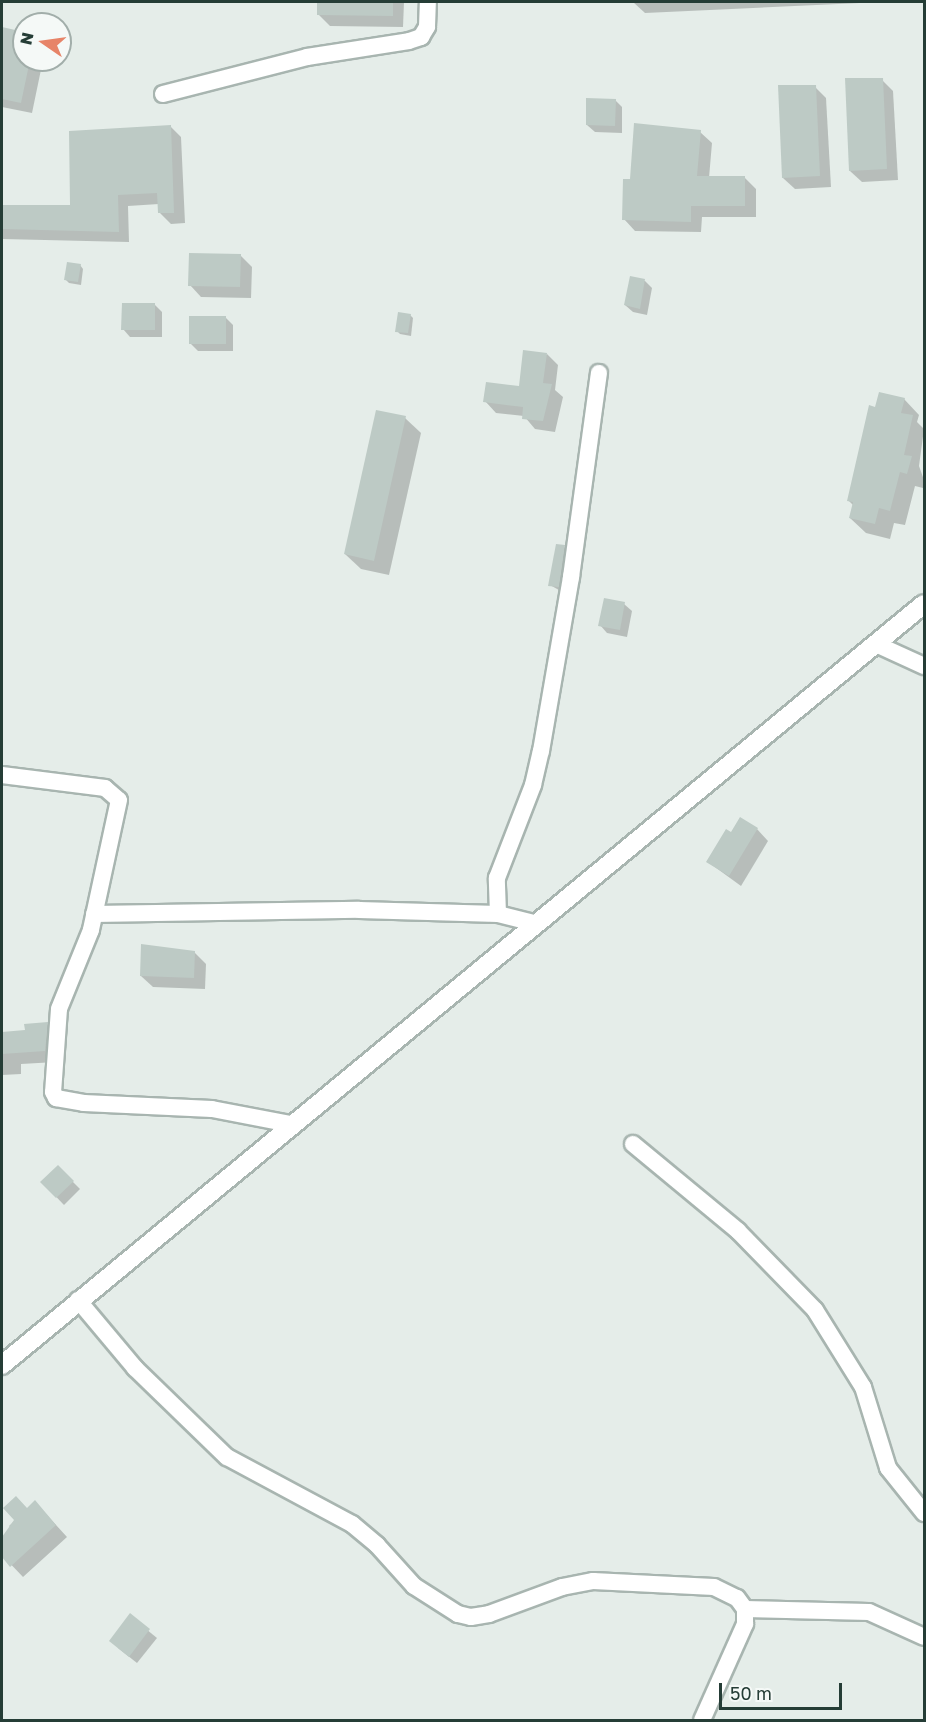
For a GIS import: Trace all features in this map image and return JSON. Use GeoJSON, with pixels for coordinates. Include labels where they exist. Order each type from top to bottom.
{"type":"FeatureCollection","features":[{"type":"Feature","properties":{"kind":"street"},"geometry":{"type":"LineString","coordinates":[[163,94],[308,57],[409,42],[421,37],[427,27],[428,2]]}},
{"type":"Feature","properties":{"kind":"street"},"geometry":{"type":"LineString","coordinates":[[498,914],[497,878],[533,785],[541,751],[572,577],[599,373]]}},
{"type":"Feature","properties":{"kind":"street"},"geometry":{"type":"LineString","coordinates":[[2,1365],[290,1124],[924,604]]}},
{"type":"Feature","properties":{"kind":"street"},"geometry":{"type":"LineString","coordinates":[[876,644],[924,666]]}},
{"type":"Feature","properties":{"kind":"street"},"geometry":{"type":"LineString","coordinates":[[2,775],[105,788],[117,794],[120,800],[86,945],[59,1009],[52,1092],[56,1098],[212,1109],[290,1124]]}},
{"type":"Feature","properties":{"kind":"street"},"geometry":{"type":"LineString","coordinates":[[94,914],[253,909],[498,914],[534,923]]}},
{"type":"Feature","properties":{"kind":"street"},"geometry":{"type":"LineString","coordinates":[[633,1144],[738,1231],[815,1310],[863,1387],[888,1468],[924,1513]]}},
{"type":"Feature","properties":{"kind":"street"},"geometry":{"type":"LineString","coordinates":[[78,1300],[135,1368],[227,1457],[352,1524],[377,1545],[419,1590],[458,1614],[471,1617],[489,1614],[562,1587],[593,1581],[714,1587],[736,1598],[745,1609],[745,1624],[702,1720]]}},
{"type":"Feature","properties":{"kind":"street"},"geometry":{"type":"LineString","coordinates":[[745,1609],[869,1612],[924,1637]]}},
{"type":"Feature","properties":{"kind":"building"},"geometry":{"type":"Polygon","coordinates":[[[317,2],[393,2],[393,16],[317,15],[317,2]]]}},
{"type":"Feature","properties":{"kind":"building"},"geometry":{"type":"Polygon","coordinates":[[[2,27],[12,29],[12,72],[27,72],[21,103],[2,99],[2,27]]]}},
{"type":"Feature","properties":{"kind":"building"},"geometry":{"type":"Polygon","coordinates":[[[845,78],[883,78],[887,169],[849,171],[845,78]]]}},
{"type":"Feature","properties":{"kind":"building"},"geometry":{"type":"Polygon","coordinates":[[[778,85],[816,85],[820,176],[782,178],[778,85]]]}},
{"type":"Feature","properties":{"kind":"building"},"geometry":{"type":"Polygon","coordinates":[[[586,98],[616,99],[615,126],[586,125],[586,98]]]}},
{"type":"Feature","properties":{"kind":"building"},"geometry":{"type":"Polygon","coordinates":[[[634,123],[701,130],[697,176],[745,176],[745,206],[691,206],[691,222],[622,220],[623,179],[630,179],[634,123]]]}},
{"type":"Feature","properties":{"kind":"building"},"geometry":{"type":"Polygon","coordinates":[[[171,125],[174,213],[158,213],[157,193],[118,195],[119,232],[2,229],[2,205],[70,205],[69,131],[171,125]]]}},
{"type":"Feature","properties":{"kind":"building"},"geometry":{"type":"Polygon","coordinates":[[[189,253],[241,254],[240,287],[188,286],[189,253]]]}},
{"type":"Feature","properties":{"kind":"building"},"geometry":{"type":"Polygon","coordinates":[[[67,262],[81,264],[78,282],[64,280],[67,262]]]}},
{"type":"Feature","properties":{"kind":"building"},"geometry":{"type":"Polygon","coordinates":[[[630,276],[645,279],[640,309],[624,305],[630,276]]]}},
{"type":"Feature","properties":{"kind":"building"},"geometry":{"type":"Polygon","coordinates":[[[122,303],[155,303],[155,330],[121,330],[122,303]]]}},
{"type":"Feature","properties":{"kind":"building"},"geometry":{"type":"Polygon","coordinates":[[[398,312],[411,314],[408,333],[395,332],[398,312]]]}},
{"type":"Feature","properties":{"kind":"building"},"geometry":{"type":"Polygon","coordinates":[[[189,316],[226,316],[226,344],[189,344],[189,316]]]}},
{"type":"Feature","properties":{"kind":"building"},"geometry":{"type":"Polygon","coordinates":[[[523,350],[547,353],[543,383],[552,384],[543,421],[522,419],[523,407],[483,402],[486,382],[519,386],[523,350]]]}},
{"type":"Feature","properties":{"kind":"building"},"geometry":{"type":"Polygon","coordinates":[[[879,392],[905,398],[901,413],[913,415],[904,455],[912,456],[907,474],[900,472],[890,511],[879,508],[875,524],[849,518],[853,502],[847,501],[869,405],[875,407],[879,392]]]}},
{"type":"Feature","properties":{"kind":"building"},"geometry":{"type":"Polygon","coordinates":[[[376,410],[406,416],[374,561],[344,554],[376,410]]]}},
{"type":"Feature","properties":{"kind":"building"},"geometry":{"type":"Polygon","coordinates":[[[556,544],[565,545],[559,587],[548,586],[556,544]]]}},
{"type":"Feature","properties":{"kind":"building"},"geometry":{"type":"Polygon","coordinates":[[[604,598],[625,602],[620,630],[598,626],[604,598]]]}},
{"type":"Feature","properties":{"kind":"building"},"geometry":{"type":"Polygon","coordinates":[[[740,817],[758,828],[729,876],[706,862],[726,829],[731,832],[740,817]]]}},
{"type":"Feature","properties":{"kind":"building"},"geometry":{"type":"Polygon","coordinates":[[[141,944],[195,951],[194,978],[140,976],[141,944]]]}},
{"type":"Feature","properties":{"kind":"building"},"geometry":{"type":"Polygon","coordinates":[[[48,1022],[45,1051],[2,1054],[2,1032],[25,1030],[24,1024],[48,1022]]]}},
{"type":"Feature","properties":{"kind":"building"},"geometry":{"type":"Polygon","coordinates":[[[58,1165],[74,1181],[56,1198],[40,1182],[58,1165]]]}},
{"type":"Feature","properties":{"kind":"building"},"geometry":{"type":"Polygon","coordinates":[[[16,1496],[27,1508],[35,1500],[56,1525],[10,1567],[2,1557],[2,1537],[14,1520],[3,1508],[16,1496]]]}},
{"type":"Feature","properties":{"kind":"building"},"geometry":{"type":"Polygon","coordinates":[[[130,1613],[150,1629],[129,1657],[109,1641],[130,1613]]]}}]}
